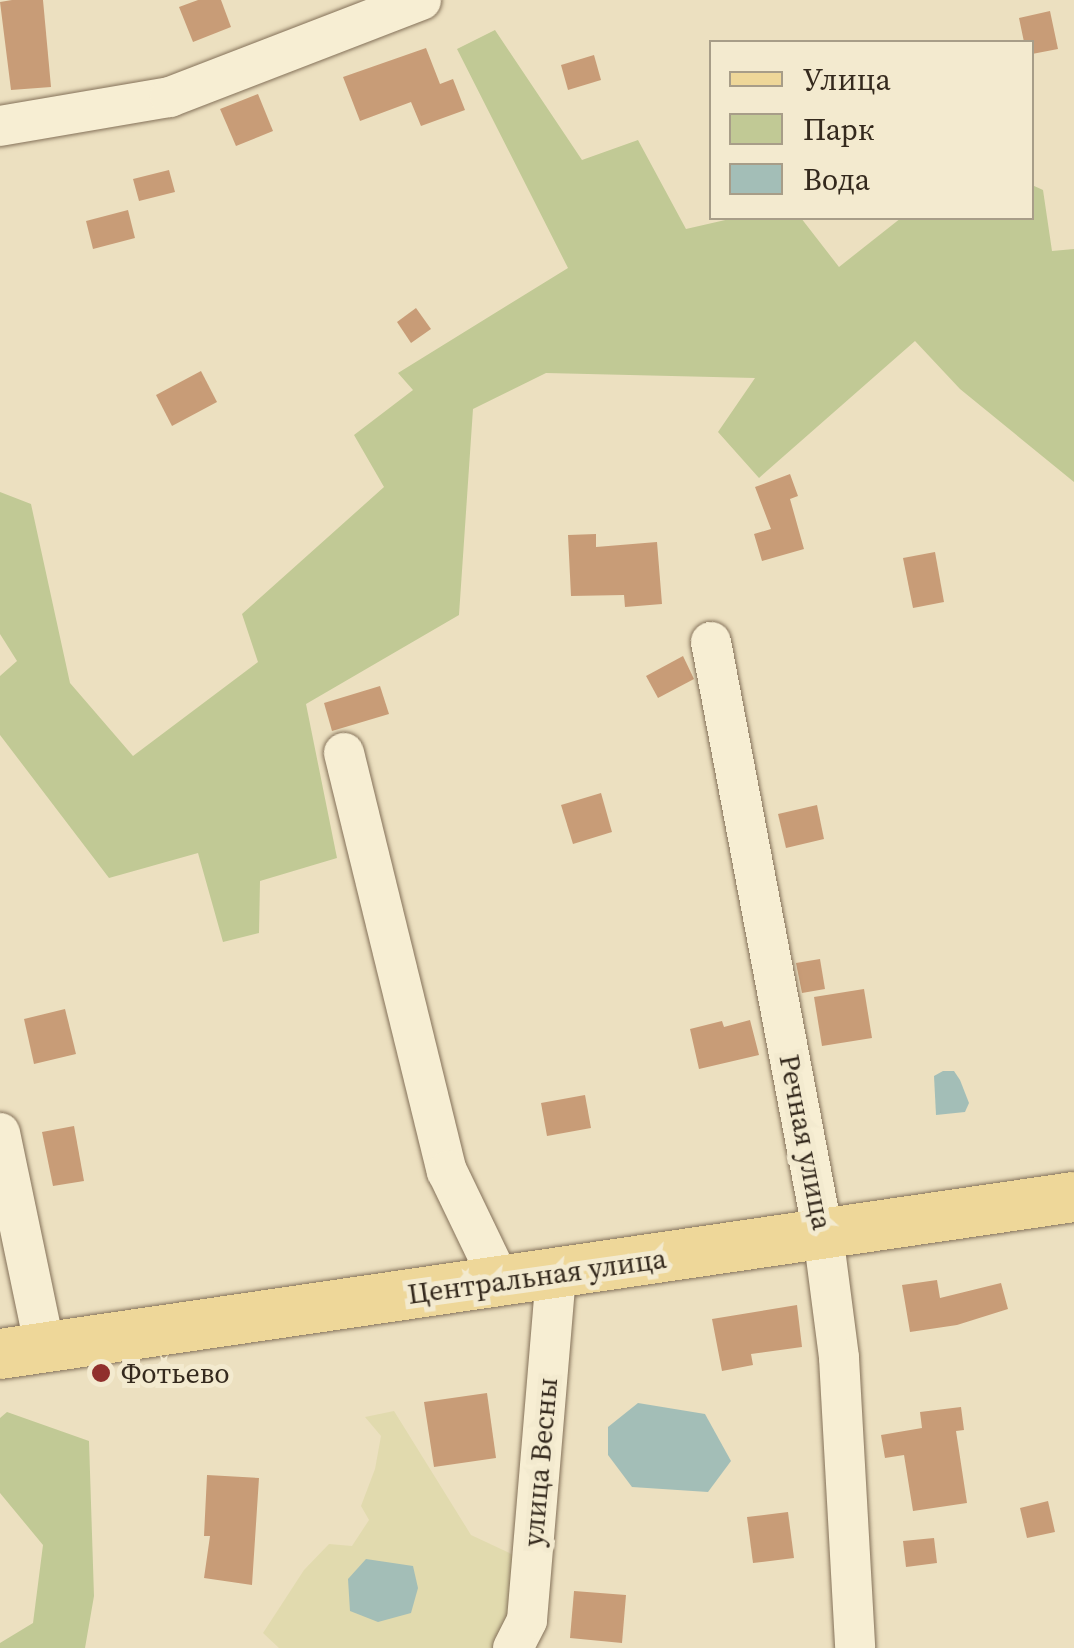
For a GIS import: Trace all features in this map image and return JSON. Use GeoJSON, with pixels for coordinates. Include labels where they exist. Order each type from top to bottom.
{"type":"FeatureCollection","features":[{"type":"Feature","properties":{"kind":"main road","name":"Центральная улица"},"geometry":{"type":"LineString","coordinates":[[22,1351],[1074,1197]]}},
{"type":"Feature","properties":{"kind":"street"},"geometry":{"type":"LineString","coordinates":[[0,126],[170,97],[421,0]]}},
{"type":"Feature","properties":{"kind":"street","name":"Речная улица"},"geometry":{"type":"LineString","coordinates":[[711,642],[823,1234],[839,1358],[855,1648]]}},
{"type":"Feature","properties":{"kind":"street"},"geometry":{"type":"LineString","coordinates":[[344,753],[447,1170],[500,1281]]}},
{"type":"Feature","properties":{"kind":"street"},"geometry":{"type":"LineString","coordinates":[[0,1133],[22,1351]]}},
{"type":"Feature","properties":{"kind":"street","name":"улица Весны"},"geometry":{"type":"LineString","coordinates":[[512,1648],[526,1620],[556,1273]]}},
{"type":"Feature","properties":{"kind":"shaded area"},"geometry":{"type":"Polygon","coordinates":[[[394,1411],[471,1535],[522,1559],[501,1648],[279,1648],[263,1633],[304,1570],[329,1544],[352,1546],[369,1520],[361,1506],[375,1469],[381,1436],[365,1417],[394,1411]]]}},
{"type":"Feature","properties":{"kind":"green space"},"geometry":{"type":"Polygon","coordinates":[[[495,30],[582,160],[638,140],[686,229],[725,220],[803,220],[839,267],[898,220],[1034,220],[1034,186],[1043,190],[1052,251],[1074,249],[1074,482],[960,389],[915,341],[759,478],[718,432],[755,378],[546,373],[473,409],[459,615],[306,704],[337,858],[260,881],[259,933],[223,942],[198,853],[109,878],[0,735],[0,676],[17,661],[0,634],[0,492],[31,504],[70,683],[133,756],[258,662],[242,614],[384,487],[354,435],[413,390],[398,373],[568,268],[457,49],[495,30]]]}},
{"type":"Feature","properties":{"kind":"green space"},"geometry":{"type":"Polygon","coordinates":[[[7,1412],[89,1441],[94,1596],[85,1648],[0,1648],[0,1643],[33,1623],[43,1545],[0,1493],[0,1418],[7,1412]]]}},
{"type":"Feature","properties":{"kind":"water"},"geometry":{"type":"Polygon","coordinates":[[[954,1071],[960,1080],[969,1103],[965,1112],[936,1115],[934,1076],[954,1071]]]}},
{"type":"Feature","properties":{"kind":"water"},"geometry":{"type":"Polygon","coordinates":[[[638,1403],[705,1414],[731,1461],[708,1492],[632,1487],[608,1455],[608,1427],[638,1403]]]}},
{"type":"Feature","properties":{"kind":"water"},"geometry":{"type":"Polygon","coordinates":[[[366,1559],[413,1566],[418,1588],[411,1613],[378,1622],[350,1611],[348,1579],[366,1559]]]}},
{"type":"Feature","properties":{"kind":"building"},"geometry":{"type":"Polygon","coordinates":[[[43,0],[51,87],[11,90],[0,2],[43,0]]]}},
{"type":"Feature","properties":{"kind":"building"},"geometry":{"type":"Polygon","coordinates":[[[198,0],[221,0],[231,27],[193,42],[179,7],[198,0]]]}},
{"type":"Feature","properties":{"kind":"building"},"geometry":{"type":"Polygon","coordinates":[[[1050,11],[1058,49],[1034,54],[1034,40],[1024,40],[1019,18],[1050,11]]]}},
{"type":"Feature","properties":{"kind":"building"},"geometry":{"type":"Polygon","coordinates":[[[426,48],[440,84],[453,79],[465,110],[421,126],[411,102],[360,121],[343,77],[426,48]]]}},
{"type":"Feature","properties":{"kind":"building"},"geometry":{"type":"Polygon","coordinates":[[[594,55],[601,80],[568,90],[561,65],[594,55]]]}},
{"type":"Feature","properties":{"kind":"building"},"geometry":{"type":"Polygon","coordinates":[[[258,94],[273,131],[236,146],[220,109],[258,94]]]}},
{"type":"Feature","properties":{"kind":"building"},"geometry":{"type":"Polygon","coordinates":[[[169,170],[175,192],[139,201],[133,179],[169,170]]]}},
{"type":"Feature","properties":{"kind":"building"},"geometry":{"type":"Polygon","coordinates":[[[128,210],[135,238],[93,249],[86,221],[128,210]]]}},
{"type":"Feature","properties":{"kind":"building"},"geometry":{"type":"Polygon","coordinates":[[[416,308],[431,329],[411,343],[397,322],[416,308]]]}},
{"type":"Feature","properties":{"kind":"building"},"geometry":{"type":"Polygon","coordinates":[[[201,371],[217,402],[172,426],[156,395],[201,371]]]}},
{"type":"Feature","properties":{"kind":"building"},"geometry":{"type":"Polygon","coordinates":[[[790,474],[798,496],[790,499],[804,549],[762,561],[754,534],[771,529],[755,487],[790,474]]]}},
{"type":"Feature","properties":{"kind":"building"},"geometry":{"type":"Polygon","coordinates":[[[596,534],[596,547],[657,542],[662,604],[625,607],[624,595],[571,596],[568,535],[596,534]]]}},
{"type":"Feature","properties":{"kind":"building"},"geometry":{"type":"Polygon","coordinates":[[[935,552],[944,602],[913,608],[903,558],[935,552]]]}},
{"type":"Feature","properties":{"kind":"building"},"geometry":{"type":"Polygon","coordinates":[[[683,656],[694,679],[658,698],[646,676],[683,656]]]}},
{"type":"Feature","properties":{"kind":"building"},"geometry":{"type":"Polygon","coordinates":[[[380,686],[389,714],[332,731],[324,703],[380,686]]]}},
{"type":"Feature","properties":{"kind":"building"},"geometry":{"type":"Polygon","coordinates":[[[601,793],[612,832],[573,844],[561,805],[601,793]]]}},
{"type":"Feature","properties":{"kind":"building"},"geometry":{"type":"Polygon","coordinates":[[[817,805],[824,839],[786,848],[778,814],[817,805]]]}},
{"type":"Feature","properties":{"kind":"building"},"geometry":{"type":"Polygon","coordinates":[[[820,959],[825,989],[802,993],[796,963],[820,959]]]}},
{"type":"Feature","properties":{"kind":"building"},"geometry":{"type":"Polygon","coordinates":[[[864,989],[872,1038],[822,1046],[814,997],[864,989]]]}},
{"type":"Feature","properties":{"kind":"building"},"geometry":{"type":"Polygon","coordinates":[[[65,1009],[76,1054],[34,1064],[24,1019],[65,1009]]]}},
{"type":"Feature","properties":{"kind":"building"},"geometry":{"type":"Polygon","coordinates":[[[750,1020],[759,1055],[699,1069],[690,1029],[722,1021],[724,1027],[750,1020]]]}},
{"type":"Feature","properties":{"kind":"building"},"geometry":{"type":"Polygon","coordinates":[[[585,1095],[591,1128],[547,1136],[541,1103],[585,1095]]]}},
{"type":"Feature","properties":{"kind":"building"},"geometry":{"type":"Polygon","coordinates":[[[74,1126],[84,1181],[53,1186],[42,1132],[74,1126]]]}},
{"type":"Feature","properties":{"kind":"building"},"geometry":{"type":"Polygon","coordinates":[[[937,1280],[940,1298],[1001,1283],[1008,1309],[957,1325],[910,1332],[902,1285],[937,1280]]]}},
{"type":"Feature","properties":{"kind":"building"},"geometry":{"type":"Polygon","coordinates":[[[797,1305],[802,1347],[751,1354],[753,1365],[722,1371],[712,1319],[797,1305]]]}},
{"type":"Feature","properties":{"kind":"building"},"geometry":{"type":"Polygon","coordinates":[[[487,1393],[496,1458],[434,1467],[424,1402],[487,1393]]]}},
{"type":"Feature","properties":{"kind":"building"},"geometry":{"type":"Polygon","coordinates":[[[961,1407],[964,1430],[956,1431],[967,1503],[913,1511],[904,1455],[885,1458],[881,1435],[922,1428],[920,1412],[961,1407]]]}},
{"type":"Feature","properties":{"kind":"building"},"geometry":{"type":"Polygon","coordinates":[[[207,1475],[259,1478],[252,1585],[204,1578],[210,1536],[204,1536],[207,1475]]]}},
{"type":"Feature","properties":{"kind":"building"},"geometry":{"type":"Polygon","coordinates":[[[1048,1501],[1055,1532],[1027,1538],[1020,1508],[1048,1501]]]}},
{"type":"Feature","properties":{"kind":"building"},"geometry":{"type":"Polygon","coordinates":[[[788,1512],[794,1558],[753,1563],[747,1517],[788,1512]]]}},
{"type":"Feature","properties":{"kind":"building"},"geometry":{"type":"Polygon","coordinates":[[[934,1538],[937,1563],[906,1567],[903,1541],[934,1538]]]}},
{"type":"Feature","properties":{"kind":"building"},"geometry":{"type":"Polygon","coordinates":[[[574,1591],[626,1595],[622,1643],[570,1638],[574,1591]]]}},
{"type":"Feature","properties":{"kind":"place","name":"Фотьево"},"geometry":{"type":"Point","coordinates":[101,1373]}}]}
